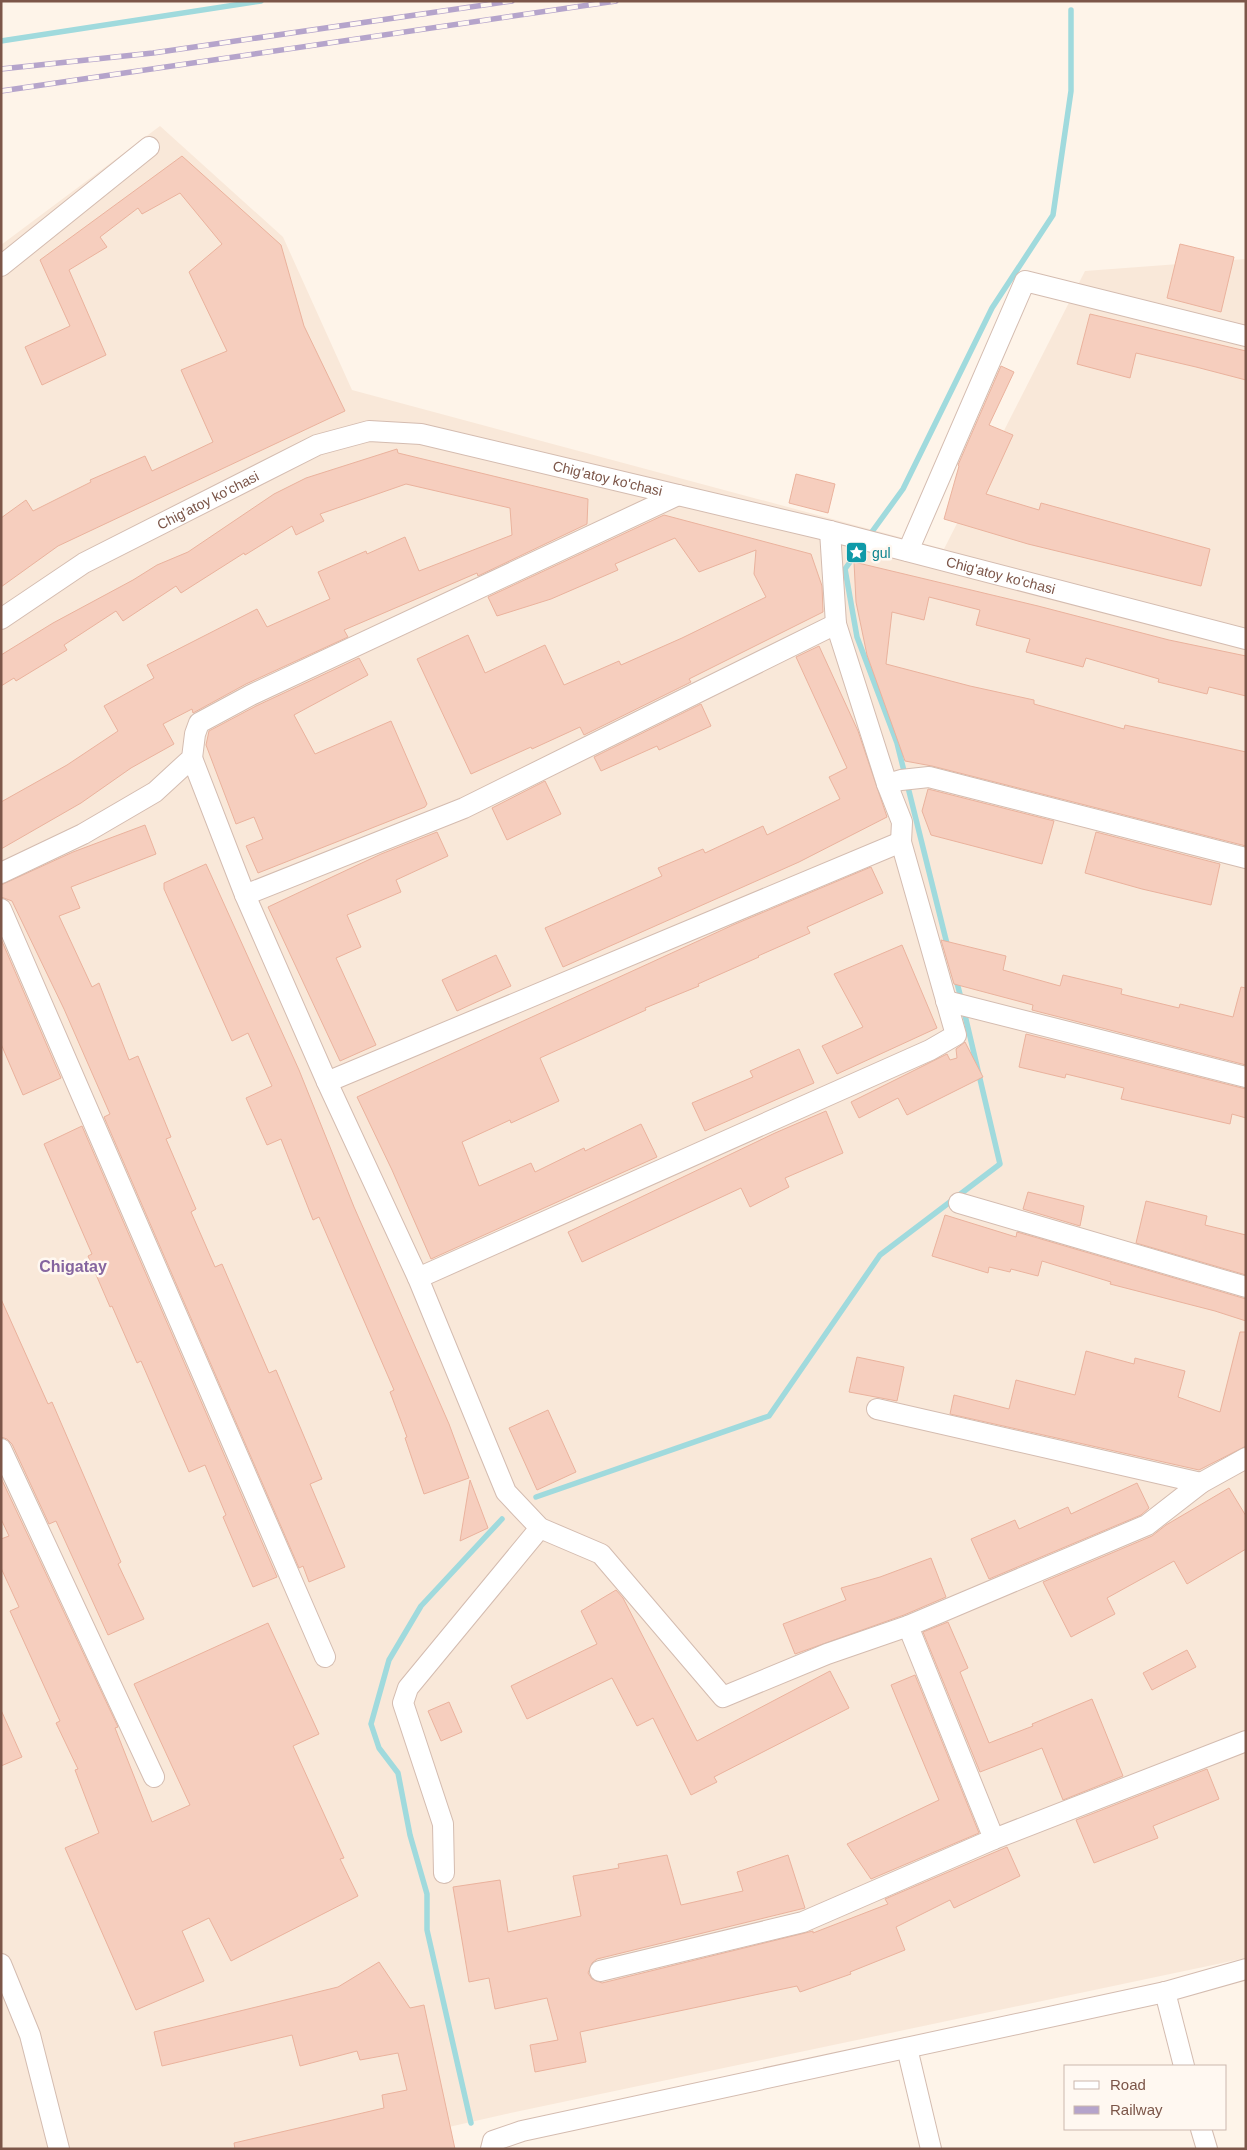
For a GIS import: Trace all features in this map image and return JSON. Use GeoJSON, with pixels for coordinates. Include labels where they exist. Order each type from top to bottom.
{"type":"FeatureCollection","features":[{"type":"Feature","properties":{"kind":"street"},"geometry":{"type":"LineString","coordinates":[[1,266],[149,147]]}},
{"type":"Feature","properties":{"kind":"street"},"geometry":{"type":"LineString","coordinates":[[908,551],[1025,281],[1246,336]]}},
{"type":"Feature","properties":{"kind":"street","name":"Chig'atoy ko'chasi"},"geometry":{"type":"LineString","coordinates":[[1,619],[84,563],[317,445],[369,431],[421,434],[830,531],[1246,640]]}},
{"type":"Feature","properties":{"kind":"street"},"geometry":{"type":"LineString","coordinates":[[678,495],[234,704],[199,723],[195,734],[192,758],[245,895],[327,1082],[418,1278],[506,1492],[540,1528],[601,1554],[723,1697],[827,1654],[908,1626],[1147,1525],[1200,1483],[1246,1458]]}},
{"type":"Feature","properties":{"kind":"street"},"geometry":{"type":"LineString","coordinates":[[418,1278],[930,1050],[956,1035],[901,842],[902,822],[894,782],[836,624],[830,531]]}},
{"type":"Feature","properties":{"kind":"street"},"geometry":{"type":"LineString","coordinates":[[245,895],[464,808],[836,624]]}},
{"type":"Feature","properties":{"kind":"street"},"geometry":{"type":"LineString","coordinates":[[1,874],[82,834],[155,792],[192,758]]}},
{"type":"Feature","properties":{"kind":"street"},"geometry":{"type":"LineString","coordinates":[[894,782],[929,777],[1246,858]]}},
{"type":"Feature","properties":{"kind":"street"},"geometry":{"type":"LineString","coordinates":[[327,1082],[901,842]]}},
{"type":"Feature","properties":{"kind":"street"},"geometry":{"type":"LineString","coordinates":[[1,909],[325,1657]]}},
{"type":"Feature","properties":{"kind":"street"},"geometry":{"type":"LineString","coordinates":[[946,1001],[1246,1078]]}},
{"type":"Feature","properties":{"kind":"street"},"geometry":{"type":"LineString","coordinates":[[959,1203],[1246,1287]]}},
{"type":"Feature","properties":{"kind":"street"},"geometry":{"type":"LineString","coordinates":[[876,1409],[1200,1483]]}},
{"type":"Feature","properties":{"kind":"street"},"geometry":{"type":"LineString","coordinates":[[1,1449],[154,1777]]}},
{"type":"Feature","properties":{"kind":"street"},"geometry":{"type":"LineString","coordinates":[[444,1873],[443,1824],[403,1703],[408,1688],[540,1528]]}},
{"type":"Feature","properties":{"kind":"street"},"geometry":{"type":"LineString","coordinates":[[908,1626],[994,1839]]}},
{"type":"Feature","properties":{"kind":"street"},"geometry":{"type":"LineString","coordinates":[[600,1971],[803,1922],[994,1839],[1246,1741]]}},
{"type":"Feature","properties":{"kind":"street"},"geometry":{"type":"LineString","coordinates":[[1,1964],[30,2035],[58,2149]]}},
{"type":"Feature","properties":{"kind":"street"},"geometry":{"type":"LineString","coordinates":[[491,2149],[493,2141],[522,2131],[1164,1992],[1246,1969]]}},
{"type":"Feature","properties":{"kind":"street"},"geometry":{"type":"LineString","coordinates":[[1164,1992],[1184,2065]]}},
{"type":"Feature","properties":{"kind":"street"},"geometry":{"type":"LineString","coordinates":[[907,2048],[931,2149]]}},
{"type":"Feature","properties":{"kind":"street"},"geometry":{"type":"LineString","coordinates":[[1201,2130],[1207,2149]]}},
{"type":"Feature","properties":{"kind":"shaded area","name":"Chigatay"},"geometry":{"type":"Polygon","coordinates":[[[160,126],[283,237],[352,390],[944,549],[1085,271],[1246,259],[1246,1958],[506,2114],[352,2149],[1,2149],[1,245],[160,126]]]}},
{"type":"Feature","properties":{"kind":"building"},"geometry":{"type":"Polygon","coordinates":[[[182,156],[281,245],[304,326],[345,411],[58,546],[1,587],[1,518],[26,500],[33,511],[91,482],[90,480],[145,456],[152,471],[213,442],[181,370],[227,351],[189,272],[222,244],[180,193],[142,214],[138,208],[100,237],[107,247],[69,270],[106,355],[42,385],[25,347],[70,326],[40,260],[182,156]]]}},
{"type":"Feature","properties":{"kind":"building"},"geometry":{"type":"Polygon","coordinates":[[[1180,244],[1234,257],[1221,312],[1167,298],[1180,244]]]}},
{"type":"Feature","properties":{"kind":"building"},"geometry":{"type":"Polygon","coordinates":[[[1090,314],[1246,351],[1246,380],[1136,353],[1130,378],[1077,364],[1090,314]]]}},
{"type":"Feature","properties":{"kind":"building"},"geometry":{"type":"Polygon","coordinates":[[[1001,366],[1014,372],[989,425],[1013,435],[986,494],[1039,510],[1041,503],[1210,549],[1201,586],[1028,544],[944,519],[958,465],[1001,366]]]}},
{"type":"Feature","properties":{"kind":"building"},"geometry":{"type":"Polygon","coordinates":[[[397,449],[398,453],[588,499],[587,524],[478,576],[477,573],[344,630],[348,637],[246,684],[193,713],[192,709],[163,724],[174,744],[131,768],[81,803],[1,849],[1,802],[67,765],[118,731],[104,706],[154,678],[147,665],[257,609],[267,627],[330,599],[318,572],[366,551],[367,554],[405,537],[419,571],[512,535],[510,508],[406,484],[320,514],[324,521],[296,535],[292,526],[245,555],[244,553],[181,593],[176,586],[123,621],[116,611],[64,645],[67,650],[16,681],[14,678],[1,686],[1,655],[53,623],[157,565],[188,552],[274,494],[306,478],[397,449]]]}},
{"type":"Feature","properties":{"kind":"building"},"geometry":{"type":"Polygon","coordinates":[[[796,474],[835,484],[828,513],[789,503],[796,474]]]}},
{"type":"Feature","properties":{"kind":"building"},"geometry":{"type":"Polygon","coordinates":[[[664,515],[811,554],[822,586],[823,612],[689,679],[691,682],[584,735],[580,727],[471,774],[417,659],[468,635],[485,673],[545,645],[564,685],[619,661],[621,665],[766,597],[754,574],[756,550],[699,572],[675,538],[615,564],[618,570],[551,599],[497,616],[488,597],[664,515]]]}},
{"type":"Feature","properties":{"kind":"building"},"geometry":{"type":"Polygon","coordinates":[[[854,562],[1038,606],[1169,640],[1246,656],[1246,696],[1209,687],[1207,694],[1158,682],[1159,679],[1086,658],[1083,667],[1026,652],[1030,639],[976,625],[980,610],[929,597],[924,620],[892,612],[886,664],[970,686],[1034,700],[1034,704],[1124,729],[1125,725],[1246,752],[1246,846],[932,766],[905,761],[867,655],[856,602],[854,562]]]}},
{"type":"Feature","properties":{"kind":"building"},"geometry":{"type":"Polygon","coordinates":[[[819,646],[858,731],[887,817],[799,862],[563,967],[545,928],[662,876],[658,868],[703,849],[705,853],[763,826],[767,835],[840,799],[829,777],[847,768],[796,657],[819,646]]]}},
{"type":"Feature","properties":{"kind":"building"},"geometry":{"type":"Polygon","coordinates":[[[359,658],[368,675],[294,715],[315,754],[391,721],[427,804],[425,807],[258,873],[246,846],[263,839],[254,817],[236,824],[206,745],[209,731],[256,706],[359,658]]]}},
{"type":"Feature","properties":{"kind":"building"},"geometry":{"type":"Polygon","coordinates":[[[701,704],[711,726],[659,750],[657,746],[601,771],[594,757],[701,704]]]}},
{"type":"Feature","properties":{"kind":"building"},"geometry":{"type":"Polygon","coordinates":[[[545,781],[561,814],[507,840],[492,808],[545,781]]]}},
{"type":"Feature","properties":{"kind":"building"},"geometry":{"type":"Polygon","coordinates":[[[928,789],[1054,821],[1042,864],[931,835],[922,811],[928,789]]]}},
{"type":"Feature","properties":{"kind":"building"},"geometry":{"type":"Polygon","coordinates":[[[145,825],[156,854],[71,887],[80,908],[59,916],[92,987],[99,983],[129,1060],[138,1056],[171,1137],[166,1139],[196,1209],[191,1212],[215,1267],[222,1264],[269,1373],[276,1370],[322,1479],[310,1484],[345,1567],[309,1582],[303,1566],[299,1568],[104,1117],[110,1114],[64,1009],[12,901],[1,897],[1,885],[73,852],[145,825]]]}},
{"type":"Feature","properties":{"kind":"building"},"geometry":{"type":"Polygon","coordinates":[[[437,832],[448,856],[396,880],[401,892],[347,915],[361,947],[336,958],[376,1045],[340,1061],[268,907],[381,854],[437,832]]]}},
{"type":"Feature","properties":{"kind":"building"},"geometry":{"type":"Polygon","coordinates":[[[1096,832],[1220,864],[1211,905],[1085,873],[1096,832]]]}},
{"type":"Feature","properties":{"kind":"building"},"geometry":{"type":"Polygon","coordinates":[[[206,864],[299,1070],[354,1207],[449,1424],[469,1478],[424,1494],[405,1438],[407,1437],[390,1392],[394,1390],[319,1217],[313,1220],[281,1139],[267,1145],[246,1098],[272,1086],[248,1033],[232,1041],[164,889],[164,883],[206,864]]]}},
{"type":"Feature","properties":{"kind":"building"},"geometry":{"type":"Polygon","coordinates":[[[871,867],[883,893],[807,927],[810,933],[540,1058],[559,1101],[511,1123],[510,1120],[462,1142],[479,1186],[531,1163],[535,1172],[584,1148],[585,1151],[641,1124],[657,1157],[431,1259],[392,1170],[357,1097],[733,925],[871,867]]]}},
{"type":"Feature","properties":{"kind":"building"},"geometry":{"type":"Polygon","coordinates":[[[1,939],[61,1078],[23,1095],[1,1044],[1,939]]]}},
{"type":"Feature","properties":{"kind":"building"},"geometry":{"type":"Polygon","coordinates":[[[941,940],[1006,956],[1003,970],[1060,986],[1063,975],[1122,989],[1121,994],[1179,1008],[1180,1004],[1233,1017],[1241,987],[1246,988],[1246,1065],[1032,1010],[1033,1005],[954,984],[941,940]]]}},
{"type":"Feature","properties":{"kind":"building"},"geometry":{"type":"Polygon","coordinates":[[[902,945],[937,1028],[837,1074],[822,1046],[863,1027],[834,974],[902,945]]]}},
{"type":"Feature","properties":{"kind":"building"},"geometry":{"type":"Polygon","coordinates":[[[496,955],[511,986],[457,1011],[442,980],[496,955]]]}},
{"type":"Feature","properties":{"kind":"building"},"geometry":{"type":"Polygon","coordinates":[[[1026,1034],[1246,1089],[1246,1118],[1232,1114],[1230,1124],[1121,1099],[1124,1088],[1066,1074],[1065,1078],[1019,1067],[1026,1034]]]}},
{"type":"Feature","properties":{"kind":"building"},"geometry":{"type":"Polygon","coordinates":[[[965,1042],[983,1077],[907,1115],[898,1098],[859,1118],[851,1102],[947,1054],[950,1060],[957,1058],[956,1049],[965,1042]]]}},
{"type":"Feature","properties":{"kind":"building"},"geometry":{"type":"Polygon","coordinates":[[[799,1049],[814,1083],[705,1131],[692,1103],[753,1077],[750,1071],[799,1049]]]}},
{"type":"Feature","properties":{"kind":"building"},"geometry":{"type":"Polygon","coordinates":[[[826,1111],[843,1153],[785,1178],[789,1187],[750,1207],[741,1188],[582,1262],[568,1232],[775,1133],[826,1111]]]}},
{"type":"Feature","properties":{"kind":"building"},"geometry":{"type":"Polygon","coordinates":[[[82,1126],[277,1577],[253,1587],[223,1517],[226,1515],[205,1465],[189,1472],[141,1361],[137,1363],[112,1306],[110,1307],[88,1256],[92,1254],[44,1144],[82,1126]]]}},
{"type":"Feature","properties":{"kind":"building"},"geometry":{"type":"Polygon","coordinates":[[[1028,1192],[1084,1206],[1080,1226],[1023,1209],[1028,1192]]]}},
{"type":"Feature","properties":{"kind":"building"},"geometry":{"type":"Polygon","coordinates":[[[1146,1201],[1207,1216],[1205,1225],[1246,1235],[1246,1275],[1136,1243],[1146,1201]]]}},
{"type":"Feature","properties":{"kind":"building"},"geometry":{"type":"Polygon","coordinates":[[[945,1215],[1016,1237],[1017,1232],[1246,1299],[1246,1321],[1215,1311],[1110,1284],[1111,1282],[1042,1261],[1038,1276],[1011,1269],[1010,1272],[989,1267],[988,1273],[932,1256],[945,1215]]]}},
{"type":"Feature","properties":{"kind":"building"},"geometry":{"type":"Polygon","coordinates":[[[1,1299],[48,1404],[52,1402],[121,1562],[118,1564],[144,1619],[108,1635],[56,1521],[49,1524],[12,1444],[7,1439],[1,1437],[1,1299]]]}},
{"type":"Feature","properties":{"kind":"building"},"geometry":{"type":"Polygon","coordinates":[[[1240,1332],[1246,1332],[1246,1446],[1199,1470],[950,1414],[954,1395],[1009,1409],[1016,1380],[1075,1395],[1086,1351],[1134,1364],[1135,1358],[1185,1371],[1178,1397],[1220,1412],[1240,1332]]]}},
{"type":"Feature","properties":{"kind":"building"},"geometry":{"type":"Polygon","coordinates":[[[857,1357],[904,1367],[897,1401],[849,1392],[857,1357]]]}},
{"type":"Feature","properties":{"kind":"building"},"geometry":{"type":"Polygon","coordinates":[[[548,1410],[576,1472],[537,1490],[509,1428],[548,1410]]]}},
{"type":"Feature","properties":{"kind":"building"},"geometry":{"type":"Polygon","coordinates":[[[1,1478],[118,1727],[115,1728],[152,1822],[190,1805],[134,1684],[268,1623],[319,1734],[293,1746],[344,1858],[340,1859],[358,1896],[231,1961],[209,1918],[182,1931],[204,1981],[136,2010],[65,1848],[99,1833],[75,1770],[78,1769],[56,1723],[60,1721],[10,1611],[19,1607],[1,1568],[1,1539],[9,1536],[1,1519],[1,1478]]]}},
{"type":"Feature","properties":{"kind":"building"},"geometry":{"type":"Polygon","coordinates":[[[470,1480],[488,1528],[460,1541],[470,1480]]]}},
{"type":"Feature","properties":{"kind":"building"},"geometry":{"type":"Polygon","coordinates":[[[1137,1483],[1149,1508],[1141,1515],[989,1579],[971,1539],[1015,1520],[1019,1529],[1068,1507],[1071,1514],[1137,1483]]]}},
{"type":"Feature","properties":{"kind":"building"},"geometry":{"type":"Polygon","coordinates":[[[1229,1488],[1246,1516],[1246,1549],[1187,1584],[1174,1561],[1107,1598],[1115,1614],[1071,1637],[1043,1582],[1152,1536],[1166,1525],[1229,1488]]]}},
{"type":"Feature","properties":{"kind":"building"},"geometry":{"type":"Polygon","coordinates":[[[931,1558],[946,1597],[904,1615],[795,1654],[783,1624],[846,1600],[841,1588],[880,1577],[931,1558]]]}},
{"type":"Feature","properties":{"kind":"building"},"geometry":{"type":"Polygon","coordinates":[[[616,1590],[623,1598],[697,1741],[830,1671],[849,1708],[714,1777],[717,1782],[691,1795],[653,1718],[637,1726],[612,1678],[527,1719],[511,1686],[597,1644],[581,1611],[616,1590]]]}},
{"type":"Feature","properties":{"kind":"building"},"geometry":{"type":"Polygon","coordinates":[[[948,1622],[968,1668],[960,1672],[989,1743],[1033,1726],[1032,1724],[1092,1699],[1123,1776],[1063,1800],[1042,1748],[980,1772],[923,1632],[948,1622]]]}},
{"type":"Feature","properties":{"kind":"building"},"geometry":{"type":"Polygon","coordinates":[[[1187,1650],[1196,1667],[1152,1690],[1143,1673],[1187,1650]]]}},
{"type":"Feature","properties":{"kind":"building"},"geometry":{"type":"Polygon","coordinates":[[[915,1675],[979,1833],[871,1879],[847,1844],[939,1800],[891,1685],[915,1675]]]}},
{"type":"Feature","properties":{"kind":"building"},"geometry":{"type":"Polygon","coordinates":[[[449,1702],[462,1732],[441,1741],[428,1711],[449,1702]]]}},
{"type":"Feature","properties":{"kind":"building"},"geometry":{"type":"Polygon","coordinates":[[[1,1710],[22,1757],[1,1766],[1,1710]]]}},
{"type":"Feature","properties":{"kind":"building"},"geometry":{"type":"Polygon","coordinates":[[[1207,1769],[1219,1799],[1153,1826],[1158,1838],[1094,1863],[1076,1820],[1207,1769]]]}},
{"type":"Feature","properties":{"kind":"building"},"geometry":{"type":"Polygon","coordinates":[[[1007,1847],[1020,1876],[954,1908],[950,1900],[896,1927],[905,1950],[850,1972],[851,1974],[800,1992],[797,1986],[580,2032],[586,2062],[535,2072],[530,2045],[558,2040],[547,1998],[495,2009],[489,1978],[469,1982],[453,1887],[500,1880],[508,1932],[581,1916],[573,1876],[619,1868],[618,1864],[667,1855],[681,1905],[743,1891],[737,1872],[788,1855],[805,1908],[597,1959],[592,1963],[588,1973],[592,1979],[602,1983],[813,1931],[813,1933],[888,1904],[885,1899],[1007,1847]]]}},
{"type":"Feature","properties":{"kind":"building"},"geometry":{"type":"Polygon","coordinates":[[[379,1962],[410,2008],[424,2005],[455,2149],[235,2149],[234,2143],[384,2108],[382,2095],[407,2090],[398,2053],[360,2060],[357,2051],[300,2066],[292,2035],[162,2066],[154,2032],[338,1987],[379,1962]]]}},
{"type":"Feature","properties":{"kind":"waterway"},"geometry":{"type":"LineString","coordinates":[[1,41],[261,1]]}},
{"type":"Feature","properties":{"kind":"waterway"},"geometry":{"type":"LineString","coordinates":[[948,948],[897,743],[857,637],[845,569],[903,489],[992,308],[1053,215],[1071,91],[1071,10]]}},
{"type":"Feature","properties":{"kind":"waterway"},"geometry":{"type":"LineString","coordinates":[[956,979],[962,1002]]}},
{"type":"Feature","properties":{"kind":"waterway"},"geometry":{"type":"LineString","coordinates":[[536,1497],[769,1416],[880,1255],[1000,1164],[964,1011]]}},
{"type":"Feature","properties":{"kind":"waterway"},"geometry":{"type":"LineString","coordinates":[[471,2123],[427,1930],[427,1894],[410,1835],[398,1773],[379,1748],[371,1724],[389,1660],[421,1606],[502,1519]]}},
{"type":"Feature","properties":{"kind":"railway"},"geometry":{"type":"LineString","coordinates":[[1,69],[153,53],[512,1]]}},
{"type":"Feature","properties":{"kind":"railway"},"geometry":{"type":"LineString","coordinates":[[1,91],[616,1]]}},
{"type":"Feature","properties":{"kind":"place","name":"gul"},"geometry":{"type":"Point","coordinates":[856,553]}},
{"type":"Feature","properties":{"kind":"district","name":"Chigatay"},"geometry":{"type":"Point","coordinates":[73,1266]}}]}
